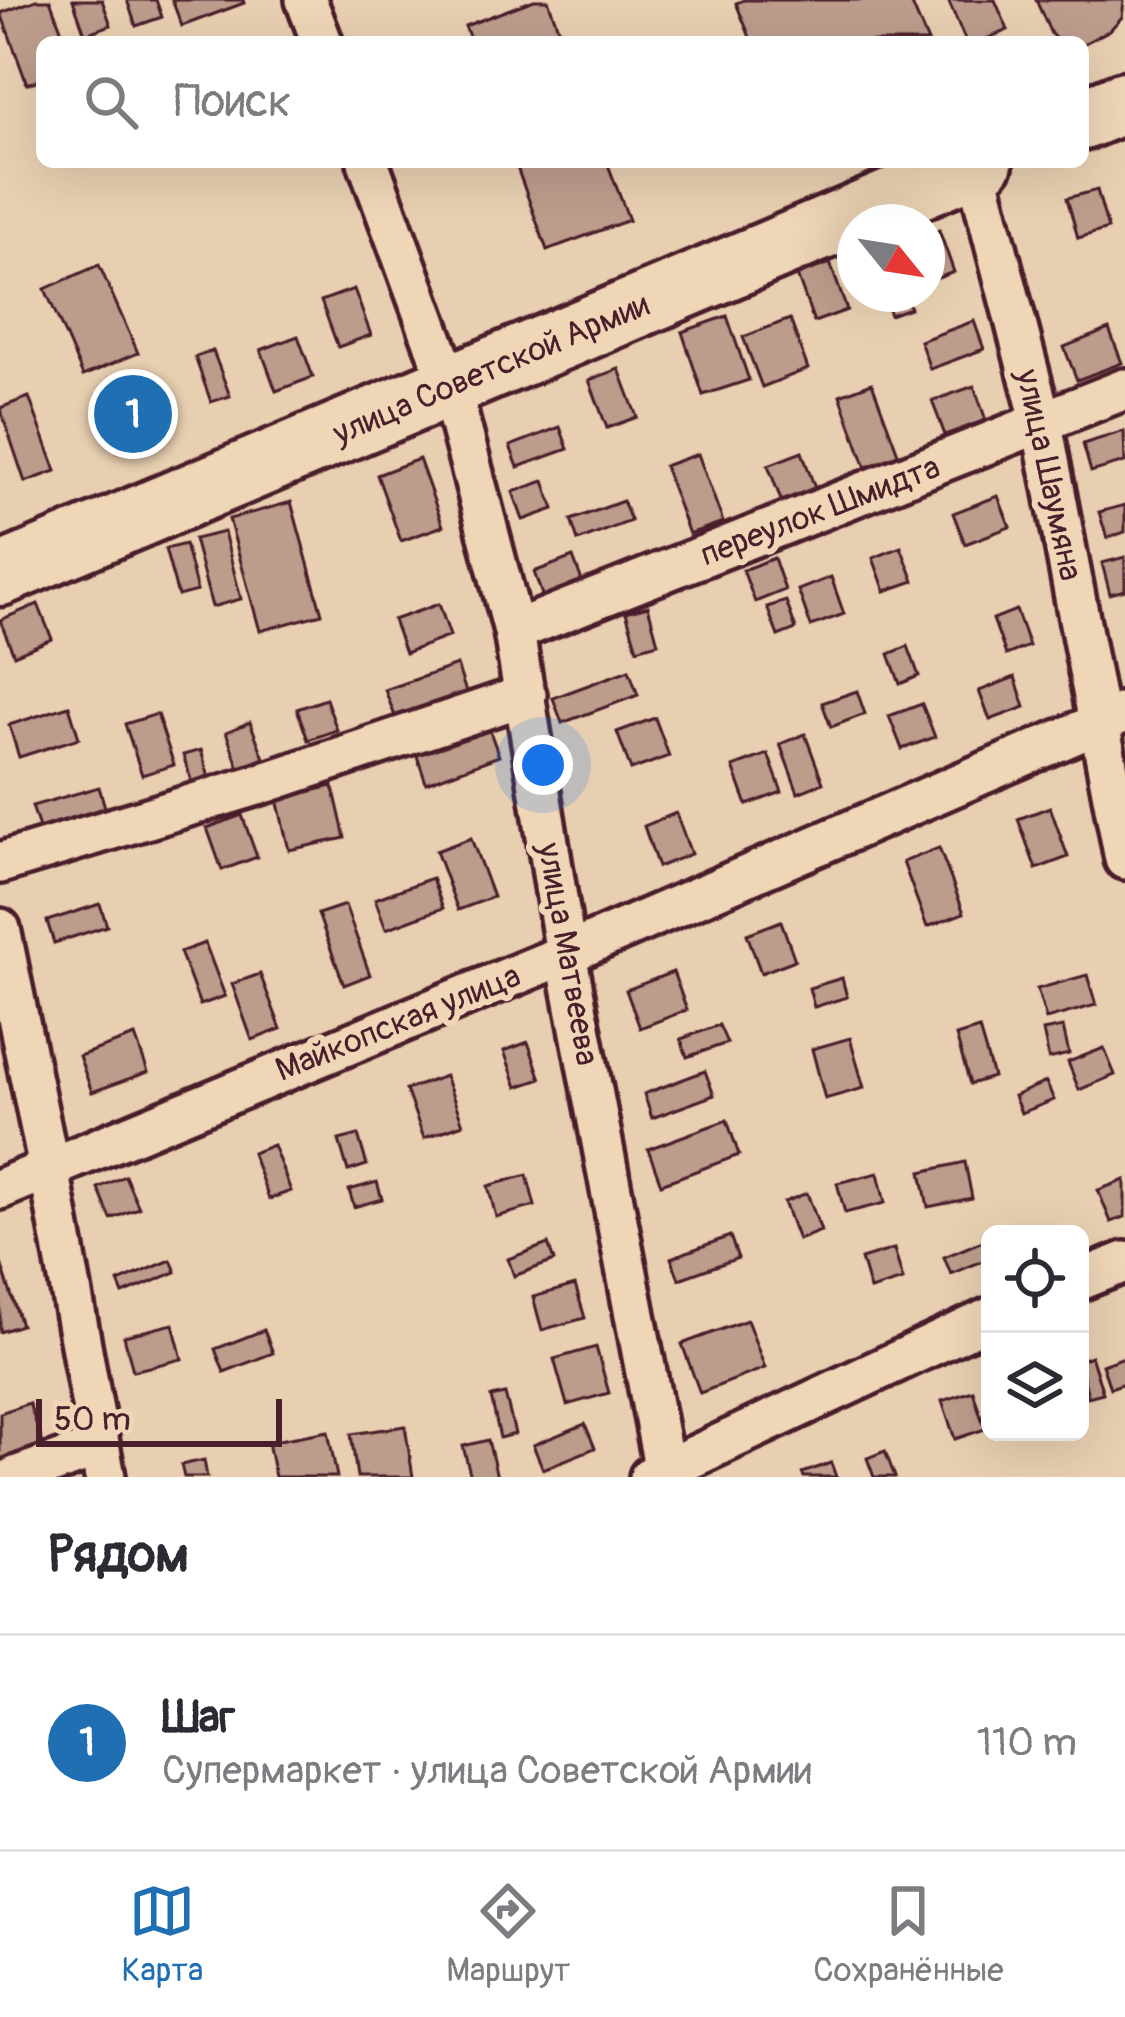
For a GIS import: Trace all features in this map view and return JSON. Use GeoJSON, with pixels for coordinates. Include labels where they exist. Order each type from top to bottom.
{"type":"FeatureCollection","features":[{"type":"Feature","properties":{"kind":"main road"},"geometry":{"type":"LineString","coordinates":[[1089,117],[1125,102]]}},
{"type":"Feature","properties":{"kind":"main road","name":"улица Советской Армии"},"geometry":{"type":"LineString","coordinates":[[0,575],[969,168]]}},
{"type":"Feature","properties":{"kind":"street"},"geometry":{"type":"LineString","coordinates":[[306,0],[320,36]]}},
{"type":"Feature","properties":{"kind":"street","name":"улица Матвеева"},"geometry":{"type":"LineString","coordinates":[[370,168],[449,386],[514,631],[566,954],[661,1475]]}},
{"type":"Feature","properties":{"kind":"street","name":"улица Шаумяна"},"geometry":{"type":"LineString","coordinates":[[980,168],[1112,718],[1125,859]]}},
{"type":"Feature","properties":{"kind":"street","name":"переулок Шмидта"},"geometry":{"type":"LineString","coordinates":[[514,631],[1125,389]]}},
{"type":"Feature","properties":{"kind":"street"},"geometry":{"type":"LineString","coordinates":[[0,863],[270,782],[526,695]]}},
{"type":"Feature","properties":{"kind":"street","name":"Майкопская улица"},"geometry":{"type":"LineString","coordinates":[[0,1189],[566,954],[1112,718]]}},
{"type":"Feature","properties":{"kind":"street"},"geometry":{"type":"LineString","coordinates":[[0,929],[50,1168],[102,1462],[15,1477]]}},
{"type":"Feature","properties":{"kind":"street"},"geometry":{"type":"LineString","coordinates":[[1089,1276],[1125,1262]]}},
{"type":"Feature","properties":{"kind":"street"},"geometry":{"type":"LineString","coordinates":[[661,1475],[981,1322]]}},
{"type":"Feature","properties":{"kind":"building"},"geometry":{"type":"Polygon","coordinates":[[[50,0],[64,36],[36,36],[36,81],[27,84],[1,13],[50,0]]]}},
{"type":"Feature","properties":{"kind":"building"},"geometry":{"type":"Polygon","coordinates":[[[73,0],[102,0],[111,25],[85,34],[73,0]]]}},
{"type":"Feature","properties":{"kind":"building"},"geometry":{"type":"Polygon","coordinates":[[[127,0],[156,0],[162,17],[136,26],[127,0]]]}},
{"type":"Feature","properties":{"kind":"building"},"geometry":{"type":"Polygon","coordinates":[[[172,0],[243,0],[244,3],[182,26],[172,0]]]}},
{"type":"Feature","properties":{"kind":"building"},"geometry":{"type":"Polygon","coordinates":[[[534,0],[548,0],[561,36],[469,36],[465,26],[534,0]]]}},
{"type":"Feature","properties":{"kind":"building"},"geometry":{"type":"Polygon","coordinates":[[[910,0],[925,36],[750,36],[736,3],[910,0]]]}},
{"type":"Feature","properties":{"kind":"building"},"geometry":{"type":"Polygon","coordinates":[[[948,0],[995,0],[1008,30],[994,36],[963,36],[948,0]]]}},
{"type":"Feature","properties":{"kind":"building"},"geometry":{"type":"Polygon","coordinates":[[[1036,0],[1124,0],[1122,17],[1089,41],[1089,36],[1051,34],[1036,0]]]}},
{"type":"Feature","properties":{"kind":"building"},"geometry":{"type":"Polygon","coordinates":[[[517,168],[609,168],[629,220],[547,250],[517,168]]]}},
{"type":"Feature","properties":{"kind":"building"},"geometry":{"type":"Polygon","coordinates":[[[1097,190],[1108,229],[1078,238],[1067,198],[1097,190]]]}},
{"type":"Feature","properties":{"kind":"building"},"geometry":{"type":"Polygon","coordinates":[[[945,247],[954,272],[945,275],[945,247]]]}},
{"type":"Feature","properties":{"kind":"building"},"geometry":{"type":"Polygon","coordinates":[[[830,263],[837,282],[837,312],[842,312],[814,322],[797,275],[830,263]]]}},
{"type":"Feature","properties":{"kind":"building"},"geometry":{"type":"Polygon","coordinates":[[[99,265],[138,353],[83,376],[45,289],[99,265]]]}},
{"type":"Feature","properties":{"kind":"building"},"geometry":{"type":"Polygon","coordinates":[[[354,289],[371,335],[338,347],[321,301],[354,289]]]}},
{"type":"Feature","properties":{"kind":"building"},"geometry":{"type":"Polygon","coordinates":[[[727,316],[749,380],[703,395],[682,332],[727,316]]]}},
{"type":"Feature","properties":{"kind":"building"},"geometry":{"type":"Polygon","coordinates":[[[790,319],[808,369],[762,387],[743,337],[790,319]]]}},
{"type":"Feature","properties":{"kind":"building"},"geometry":{"type":"Polygon","coordinates":[[[974,321],[984,349],[930,369],[920,341],[974,321]]]}},
{"type":"Feature","properties":{"kind":"building"},"geometry":{"type":"Polygon","coordinates":[[[1109,329],[1122,363],[1077,380],[1064,347],[1109,329]]]}},
{"type":"Feature","properties":{"kind":"building"},"geometry":{"type":"Polygon","coordinates":[[[298,336],[313,377],[276,391],[261,350],[298,336]]]}},
{"type":"Feature","properties":{"kind":"building"},"geometry":{"type":"Polygon","coordinates":[[[213,351],[230,396],[211,402],[195,357],[213,351]]]}},
{"type":"Feature","properties":{"kind":"building"},"geometry":{"type":"Polygon","coordinates":[[[619,369],[637,417],[607,428],[589,380],[619,369]]]}},
{"type":"Feature","properties":{"kind":"building"},"geometry":{"type":"Polygon","coordinates":[[[149,376],[169,433],[117,452],[97,395],[149,376]]]}},
{"type":"Feature","properties":{"kind":"building"},"geometry":{"type":"Polygon","coordinates":[[[872,383],[899,456],[866,468],[840,395],[872,383]]]}},
{"type":"Feature","properties":{"kind":"building"},"geometry":{"type":"Polygon","coordinates":[[[974,386],[986,420],[945,435],[932,401],[974,386]]]}},
{"type":"Feature","properties":{"kind":"building"},"geometry":{"type":"Polygon","coordinates":[[[29,397],[56,471],[25,482],[0,408],[29,397]]]}},
{"type":"Feature","properties":{"kind":"building"},"geometry":{"type":"Polygon","coordinates":[[[560,427],[568,449],[518,467],[510,446],[560,427]]]}},
{"type":"Feature","properties":{"kind":"building"},"geometry":{"type":"Polygon","coordinates":[[[1124,431],[1125,462],[1091,472],[1083,444],[1124,431]]]}},
{"type":"Feature","properties":{"kind":"building"},"geometry":{"type":"Polygon","coordinates":[[[802,452],[816,491],[782,503],[768,465],[802,452]]]}},
{"type":"Feature","properties":{"kind":"building"},"geometry":{"type":"Polygon","coordinates":[[[698,454],[723,522],[689,534],[664,466],[698,454]]]}},
{"type":"Feature","properties":{"kind":"building"},"geometry":{"type":"Polygon","coordinates":[[[419,459],[443,526],[401,541],[377,475],[419,459]]]}},
{"type":"Feature","properties":{"kind":"building"},"geometry":{"type":"Polygon","coordinates":[[[544,481],[554,509],[523,520],[513,492],[544,481]]]}},
{"type":"Feature","properties":{"kind":"building"},"geometry":{"type":"Polygon","coordinates":[[[998,496],[1010,527],[965,544],[953,513],[998,496]]]}},
{"type":"Feature","properties":{"kind":"building"},"geometry":{"type":"Polygon","coordinates":[[[623,501],[631,521],[578,541],[571,520],[623,501]]]}},
{"type":"Feature","properties":{"kind":"building"},"geometry":{"type":"Polygon","coordinates":[[[291,502],[322,614],[260,631],[229,519],[291,502]]]}},
{"type":"Feature","properties":{"kind":"building"},"geometry":{"type":"Polygon","coordinates":[[[1125,505],[1125,532],[1107,538],[1099,512],[1125,505]]]}},
{"type":"Feature","properties":{"kind":"building"},"geometry":{"type":"Polygon","coordinates":[[[224,532],[241,599],[212,607],[194,539],[224,532]]]}},
{"type":"Feature","properties":{"kind":"building"},"geometry":{"type":"Polygon","coordinates":[[[185,544],[197,591],[178,596],[165,549],[185,544]]]}},
{"type":"Feature","properties":{"kind":"building"},"geometry":{"type":"Polygon","coordinates":[[[901,547],[914,581],[885,591],[873,558],[901,547]]]}},
{"type":"Feature","properties":{"kind":"building"},"geometry":{"type":"Polygon","coordinates":[[[573,557],[584,586],[544,601],[534,572],[573,557]]]}},
{"type":"Feature","properties":{"kind":"building"},"geometry":{"type":"Polygon","coordinates":[[[1125,557],[1125,590],[1110,594],[1102,563],[1125,557]]]}},
{"type":"Feature","properties":{"kind":"building"},"geometry":{"type":"Polygon","coordinates":[[[774,558],[785,590],[755,602],[743,570],[774,558]]]}},
{"type":"Feature","properties":{"kind":"building"},"geometry":{"type":"Polygon","coordinates":[[[831,577],[844,614],[811,626],[798,590],[831,577]]]}},
{"type":"Feature","properties":{"kind":"building"},"geometry":{"type":"Polygon","coordinates":[[[786,601],[796,629],[778,636],[767,607],[786,601]]]}},
{"type":"Feature","properties":{"kind":"building"},"geometry":{"type":"Polygon","coordinates":[[[38,604],[52,639],[14,655],[0,620],[38,604]]]}},
{"type":"Feature","properties":{"kind":"building"},"geometry":{"type":"Polygon","coordinates":[[[439,604],[450,636],[405,653],[393,620],[439,604]]]}},
{"type":"Feature","properties":{"kind":"building"},"geometry":{"type":"Polygon","coordinates":[[[648,606],[658,643],[637,649],[626,612],[648,606]]]}},
{"type":"Feature","properties":{"kind":"building"},"geometry":{"type":"Polygon","coordinates":[[[1016,610],[1029,646],[1006,655],[993,619],[1016,610]]]}},
{"type":"Feature","properties":{"kind":"building"},"geometry":{"type":"Polygon","coordinates":[[[908,646],[919,676],[900,684],[889,654],[908,646]]]}},
{"type":"Feature","properties":{"kind":"building"},"geometry":{"type":"Polygon","coordinates":[[[457,665],[466,692],[395,716],[385,690],[457,665]]]}},
{"type":"Feature","properties":{"kind":"building"},"geometry":{"type":"Polygon","coordinates":[[[629,670],[638,695],[562,723],[553,698],[629,670]]]}},
{"type":"Feature","properties":{"kind":"building"},"geometry":{"type":"Polygon","coordinates":[[[1015,677],[1025,707],[990,720],[979,691],[1015,677]]]}},
{"type":"Feature","properties":{"kind":"building"},"geometry":{"type":"Polygon","coordinates":[[[857,691],[865,714],[831,727],[822,703],[857,691]]]}},
{"type":"Feature","properties":{"kind":"building"},"geometry":{"type":"Polygon","coordinates":[[[326,699],[337,730],[308,740],[297,709],[326,699]]]}},
{"type":"Feature","properties":{"kind":"building"},"geometry":{"type":"Polygon","coordinates":[[[922,704],[935,737],[902,749],[889,716],[922,704]]]}},
{"type":"Feature","properties":{"kind":"building"},"geometry":{"type":"Polygon","coordinates":[[[69,706],[79,738],[19,757],[9,725],[69,706]]]}},
{"type":"Feature","properties":{"kind":"building"},"geometry":{"type":"Polygon","coordinates":[[[157,714],[174,765],[142,775],[125,724],[157,714]]]}},
{"type":"Feature","properties":{"kind":"building"},"geometry":{"type":"Polygon","coordinates":[[[655,718],[669,756],[631,770],[617,732],[655,718]]]}},
{"type":"Feature","properties":{"kind":"building"},"geometry":{"type":"Polygon","coordinates":[[[250,722],[264,758],[239,768],[226,732],[250,722]]]}},
{"type":"Feature","properties":{"kind":"building"},"geometry":{"type":"Polygon","coordinates":[[[488,726],[499,756],[426,783],[416,753],[488,726]]]}},
{"type":"Feature","properties":{"kind":"building"},"geometry":{"type":"Polygon","coordinates":[[[805,734],[823,783],[798,793],[780,744],[805,734]]]}},
{"type":"Feature","properties":{"kind":"building"},"geometry":{"type":"Polygon","coordinates":[[[201,750],[210,781],[193,786],[183,755],[201,750]]]}},
{"type":"Feature","properties":{"kind":"building"},"geometry":{"type":"Polygon","coordinates":[[[768,754],[782,792],[747,805],[733,767],[768,754]]]}},
{"type":"Feature","properties":{"kind":"building"},"geometry":{"type":"Polygon","coordinates":[[[333,786],[345,838],[289,850],[277,799],[333,786]]]}},
{"type":"Feature","properties":{"kind":"building"},"geometry":{"type":"Polygon","coordinates":[[[99,787],[107,814],[41,834],[32,806],[99,787]]]}},
{"type":"Feature","properties":{"kind":"building"},"geometry":{"type":"Polygon","coordinates":[[[1050,807],[1068,857],[1036,869],[1018,819],[1050,807]]]}},
{"type":"Feature","properties":{"kind":"building"},"geometry":{"type":"Polygon","coordinates":[[[676,813],[691,854],[658,867],[644,826],[676,813]]]}},
{"type":"Feature","properties":{"kind":"building"},"geometry":{"type":"Polygon","coordinates":[[[242,815],[257,857],[222,870],[207,828],[242,815]]]}},
{"type":"Feature","properties":{"kind":"building"},"geometry":{"type":"Polygon","coordinates":[[[471,838],[493,897],[458,910],[436,851],[471,838]]]}},
{"type":"Feature","properties":{"kind":"building"},"geometry":{"type":"Polygon","coordinates":[[[939,848],[964,913],[927,927],[903,862],[939,848]]]}},
{"type":"Feature","properties":{"kind":"building"},"geometry":{"type":"Polygon","coordinates":[[[432,878],[443,908],[386,929],[375,899],[432,878]]]}},
{"type":"Feature","properties":{"kind":"building"},"geometry":{"type":"Polygon","coordinates":[[[100,904],[107,926],[54,943],[47,921],[100,904]]]}},
{"type":"Feature","properties":{"kind":"building"},"geometry":{"type":"Polygon","coordinates":[[[345,905],[370,975],[344,985],[318,914],[345,905]]]}},
{"type":"Feature","properties":{"kind":"building"},"geometry":{"type":"Polygon","coordinates":[[[781,921],[795,960],[761,973],[747,934],[781,921]]]}},
{"type":"Feature","properties":{"kind":"building"},"geometry":{"type":"Polygon","coordinates":[[[205,943],[225,996],[200,1005],[180,952],[205,943]]]}},
{"type":"Feature","properties":{"kind":"building"},"geometry":{"type":"Polygon","coordinates":[[[673,972],[687,1010],[640,1028],[626,990],[673,972]]]}},
{"type":"Feature","properties":{"kind":"building"},"geometry":{"type":"Polygon","coordinates":[[[260,974],[281,1029],[252,1040],[232,984],[260,974]]]}},
{"type":"Feature","properties":{"kind":"building"},"geometry":{"type":"Polygon","coordinates":[[[1087,975],[1096,1005],[1046,1019],[1037,989],[1087,975]]]}},
{"type":"Feature","properties":{"kind":"building"},"geometry":{"type":"Polygon","coordinates":[[[842,978],[847,997],[814,1007],[809,988],[842,978]]]}},
{"type":"Feature","properties":{"kind":"building"},"geometry":{"type":"Polygon","coordinates":[[[719,1025],[727,1043],[687,1057],[681,1039],[719,1025]]]}},
{"type":"Feature","properties":{"kind":"building"},"geometry":{"type":"Polygon","coordinates":[[[1063,1027],[1069,1054],[1049,1059],[1043,1031],[1063,1027]]]}},
{"type":"Feature","properties":{"kind":"building"},"geometry":{"type":"Polygon","coordinates":[[[979,1029],[993,1077],[970,1084],[956,1036],[979,1029]]]}},
{"type":"Feature","properties":{"kind":"building"},"geometry":{"type":"Polygon","coordinates":[[[135,1036],[148,1072],[92,1092],[79,1056],[135,1036]]]}},
{"type":"Feature","properties":{"kind":"building"},"geometry":{"type":"Polygon","coordinates":[[[850,1038],[864,1088],[825,1099],[812,1049],[850,1038]]]}},
{"type":"Feature","properties":{"kind":"building"},"geometry":{"type":"Polygon","coordinates":[[[528,1042],[541,1079],[517,1087],[504,1051],[528,1042]]]}},
{"type":"Feature","properties":{"kind":"building"},"geometry":{"type":"Polygon","coordinates":[[[1104,1048],[1115,1075],[1079,1090],[1068,1062],[1104,1048]]]}},
{"type":"Feature","properties":{"kind":"building"},"geometry":{"type":"Polygon","coordinates":[[[705,1071],[714,1095],[652,1118],[644,1094],[705,1071]]]}},
{"type":"Feature","properties":{"kind":"building"},"geometry":{"type":"Polygon","coordinates":[[[445,1076],[463,1124],[424,1138],[406,1090],[445,1076]]]}},
{"type":"Feature","properties":{"kind":"building"},"geometry":{"type":"Polygon","coordinates":[[[1046,1082],[1054,1100],[1021,1113],[1014,1096],[1046,1082]]]}},
{"type":"Feature","properties":{"kind":"building"},"geometry":{"type":"Polygon","coordinates":[[[727,1120],[739,1155],[661,1184],[648,1149],[727,1120]]]}},
{"type":"Feature","properties":{"kind":"building"},"geometry":{"type":"Polygon","coordinates":[[[358,1135],[367,1165],[348,1171],[339,1140],[358,1135]]]}},
{"type":"Feature","properties":{"kind":"building"},"geometry":{"type":"Polygon","coordinates":[[[273,1145],[291,1191],[269,1199],[252,1153],[273,1145]]]}},
{"type":"Feature","properties":{"kind":"building"},"geometry":{"type":"Polygon","coordinates":[[[965,1162],[972,1198],[928,1207],[921,1172],[965,1162]]]}},
{"type":"Feature","properties":{"kind":"building"},"geometry":{"type":"Polygon","coordinates":[[[878,1173],[885,1203],[845,1213],[837,1183],[878,1173]]]}},
{"type":"Feature","properties":{"kind":"building"},"geometry":{"type":"Polygon","coordinates":[[[527,1175],[535,1206],[496,1217],[488,1186],[527,1175]]]}},
{"type":"Feature","properties":{"kind":"building"},"geometry":{"type":"Polygon","coordinates":[[[125,1176],[139,1208],[111,1219],[98,1188],[125,1176]]]}},
{"type":"Feature","properties":{"kind":"building"},"geometry":{"type":"Polygon","coordinates":[[[1125,1180],[1125,1217],[1111,1222],[1098,1190],[1125,1180]]]}},
{"type":"Feature","properties":{"kind":"building"},"geometry":{"type":"Polygon","coordinates":[[[377,1182],[382,1199],[354,1207],[349,1190],[377,1182]]]}},
{"type":"Feature","properties":{"kind":"building"},"geometry":{"type":"Polygon","coordinates":[[[807,1193],[821,1231],[798,1240],[784,1202],[807,1193]]]}},
{"type":"Feature","properties":{"kind":"building"},"geometry":{"type":"Polygon","coordinates":[[[730,1236],[738,1258],[679,1279],[671,1258],[730,1236]]]}},
{"type":"Feature","properties":{"kind":"building"},"geometry":{"type":"Polygon","coordinates":[[[981,1242],[981,1262],[951,1274],[944,1257],[981,1242]]]}},
{"type":"Feature","properties":{"kind":"building"},"geometry":{"type":"Polygon","coordinates":[[[548,1244],[554,1261],[514,1276],[508,1259],[548,1244]]]}},
{"type":"Feature","properties":{"kind":"building"},"geometry":{"type":"Polygon","coordinates":[[[894,1249],[903,1280],[870,1290],[861,1259],[894,1249]]]}},
{"type":"Feature","properties":{"kind":"building"},"geometry":{"type":"Polygon","coordinates":[[[0,1260],[21,1325],[0,1332],[0,1260]]]}},
{"type":"Feature","properties":{"kind":"building"},"geometry":{"type":"Polygon","coordinates":[[[171,1260],[176,1272],[123,1294],[118,1282],[171,1260]]]}},
{"type":"Feature","properties":{"kind":"building"},"geometry":{"type":"Polygon","coordinates":[[[575,1285],[585,1318],[542,1330],[533,1297],[575,1285]]]}},
{"type":"Feature","properties":{"kind":"building"},"geometry":{"type":"Polygon","coordinates":[[[747,1320],[765,1368],[700,1393],[682,1344],[747,1320]]]}},
{"type":"Feature","properties":{"kind":"building"},"geometry":{"type":"Polygon","coordinates":[[[173,1324],[182,1359],[133,1371],[124,1336],[173,1324]]]}},
{"type":"Feature","properties":{"kind":"building"},"geometry":{"type":"Polygon","coordinates":[[[264,1330],[273,1353],[224,1372],[215,1349],[264,1330]]]}},
{"type":"Feature","properties":{"kind":"building"},"geometry":{"type":"Polygon","coordinates":[[[596,1347],[609,1393],[567,1405],[554,1359],[596,1347]]]}},
{"type":"Feature","properties":{"kind":"building"},"geometry":{"type":"Polygon","coordinates":[[[1089,1357],[1103,1393],[1089,1397],[1089,1357]]]}},
{"type":"Feature","properties":{"kind":"building"},"geometry":{"type":"Polygon","coordinates":[[[1124,1357],[1125,1383],[1110,1388],[1102,1365],[1124,1357]]]}},
{"type":"Feature","properties":{"kind":"building"},"geometry":{"type":"Polygon","coordinates":[[[973,1391],[981,1430],[955,1439],[942,1401],[973,1391]]]}},
{"type":"Feature","properties":{"kind":"building"},"geometry":{"type":"Polygon","coordinates":[[[505,1394],[515,1434],[500,1438],[491,1397],[505,1394]]]}},
{"type":"Feature","properties":{"kind":"building"},"geometry":{"type":"Polygon","coordinates":[[[29,1403],[47,1455],[0,1471],[0,1413],[29,1403]]]}},
{"type":"Feature","properties":{"kind":"building"},"geometry":{"type":"Polygon","coordinates":[[[585,1424],[595,1448],[543,1469],[533,1445],[585,1424]]]}},
{"type":"Feature","properties":{"kind":"building"},"geometry":{"type":"Polygon","coordinates":[[[405,1426],[413,1477],[357,1477],[351,1434],[405,1426]]]}},
{"type":"Feature","properties":{"kind":"building"},"geometry":{"type":"Polygon","coordinates":[[[328,1431],[337,1477],[275,1477],[268,1442],[328,1431]]]}},
{"type":"Feature","properties":{"kind":"building"},"geometry":{"type":"Polygon","coordinates":[[[488,1440],[497,1477],[471,1477],[463,1446],[488,1440]]]}},
{"type":"Feature","properties":{"kind":"building"},"geometry":{"type":"Polygon","coordinates":[[[885,1451],[895,1477],[874,1477],[867,1458],[885,1451]]]}},
{"type":"Feature","properties":{"kind":"building"},"geometry":{"type":"Polygon","coordinates":[[[204,1460],[207,1477],[184,1477],[181,1465],[204,1460]]]}},
{"type":"Feature","properties":{"kind":"building"},"geometry":{"type":"Polygon","coordinates":[[[831,1463],[836,1477],[804,1477],[802,1473],[831,1463]]]}},
{"type":"Feature","properties":{"kind":"place","name":"Шаг"},"geometry":{"type":"Point","coordinates":[133,414]}}]}
